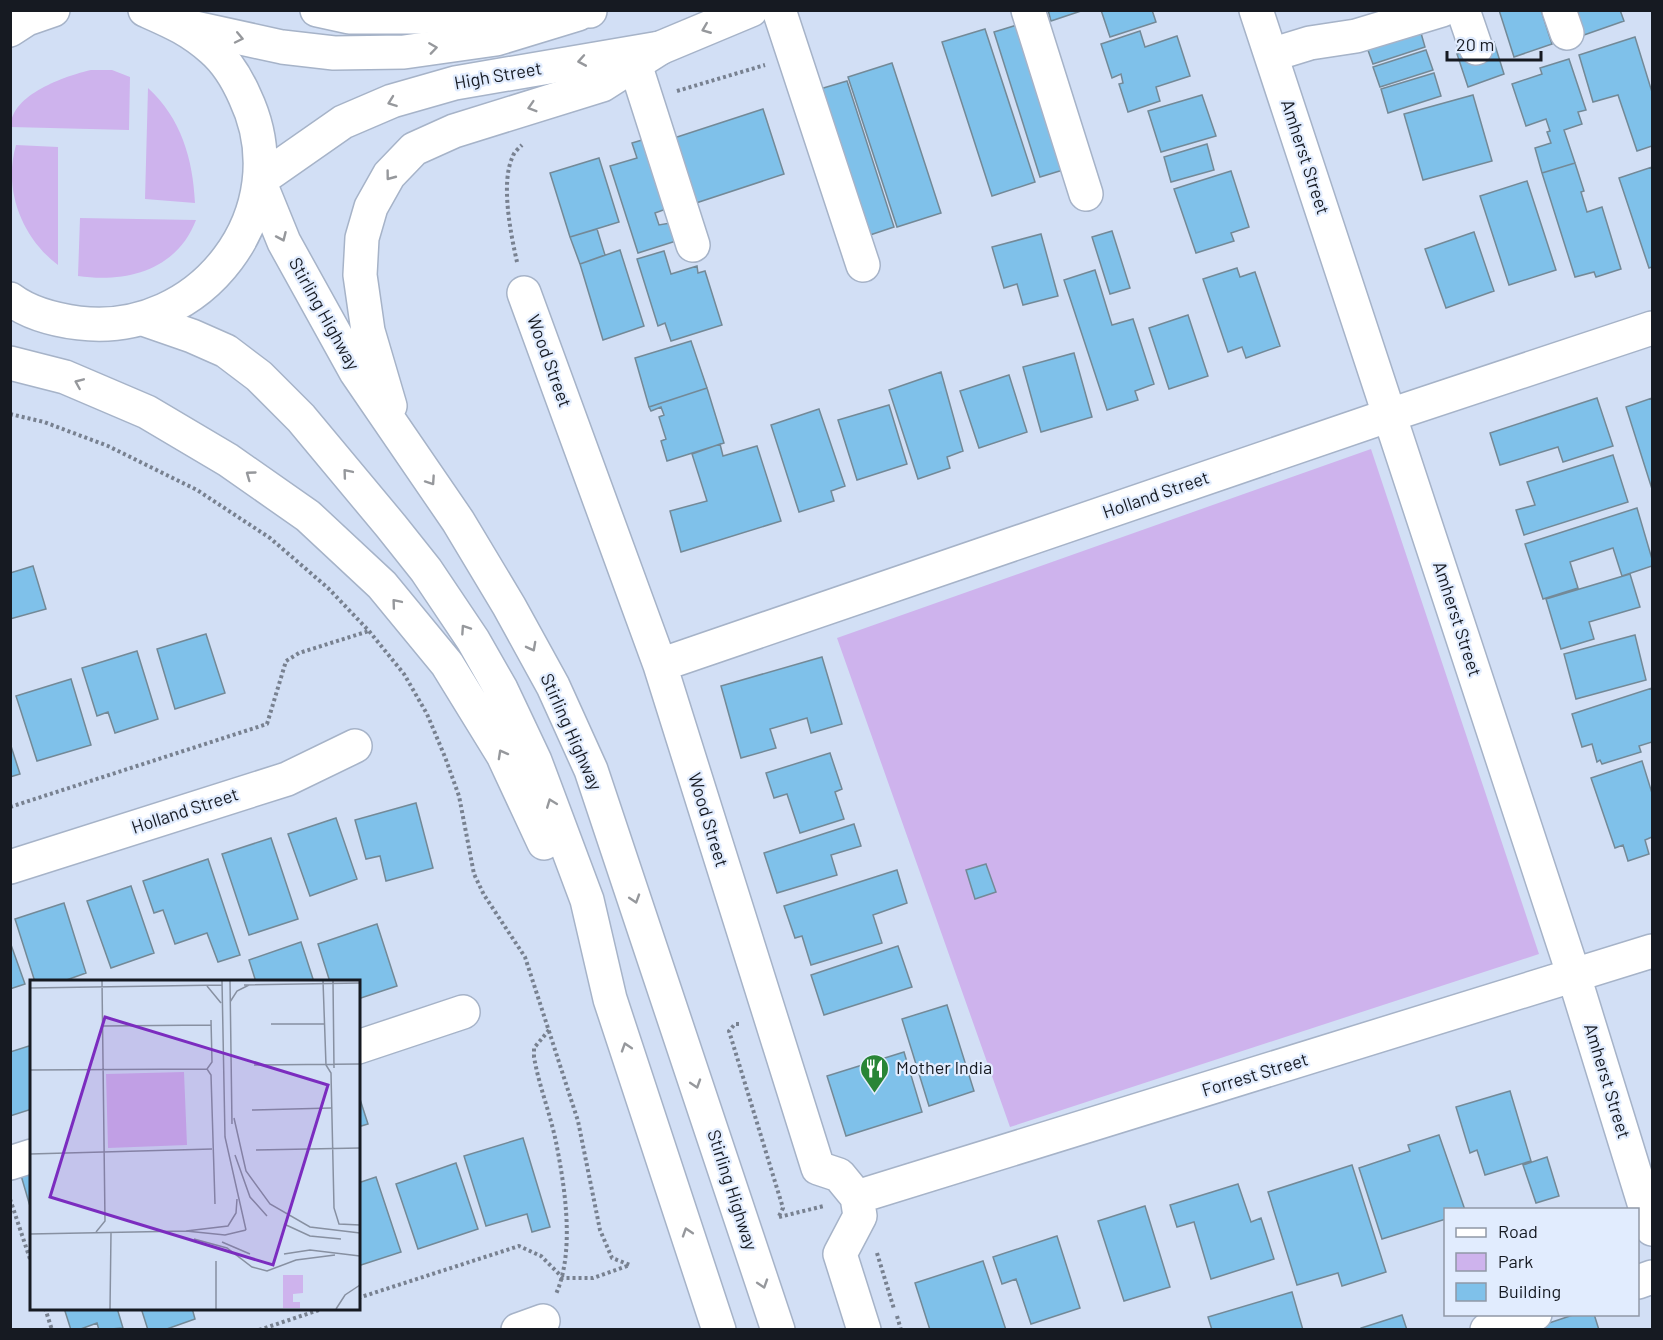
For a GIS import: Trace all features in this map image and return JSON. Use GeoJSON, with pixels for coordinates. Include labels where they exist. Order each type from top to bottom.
{"type":"FeatureCollection","features":[{"type":"Feature","properties":{"kind":"main road"},"geometry":{"type":"LineString","coordinates":[[10,30],[27,19],[53,10]]}},
{"type":"Feature","properties":{"kind":"main road"},"geometry":{"type":"LineString","coordinates":[[11,301],[26,309],[61,321],[99,326],[143,319],[190,297],[227,262],[249,225],[260,181],[260,145],[252,111],[239,83],[214,50],[182,26],[145,10]]}},
{"type":"Feature","properties":{"kind":"main road"},"geometry":{"type":"LineString","coordinates":[[317,10],[349,17],[418,17],[497,10],[590,11]]}},
{"type":"Feature","properties":{"kind":"main road","name":"High Street"},"geometry":{"type":"LineString","coordinates":[[182,26],[282,47],[323,52],[404,52],[496,39],[594,10]]}},
{"type":"Feature","properties":{"kind":"main road","name":"High Street"},"geometry":{"type":"LineString","coordinates":[[260,181],[343,122],[392,101],[456,83],[648,56],[751,10]]}},
{"type":"Feature","properties":{"kind":"main road"},"geometry":{"type":"LineString","coordinates":[[779,10],[863,265]]}},
{"type":"Feature","properties":{"kind":"main road"},"geometry":{"type":"LineString","coordinates":[[1028,10],[1086,194]]}},
{"type":"Feature","properties":{"kind":"main road","name":"Amherst Street"},"geometry":{"type":"LineString","coordinates":[[1256,10],[1574,976],[1653,1229]]}},
{"type":"Feature","properties":{"kind":"main road"},"geometry":{"type":"LineString","coordinates":[[1271,55],[1310,43],[1356,36],[1442,10]]}},
{"type":"Feature","properties":{"kind":"main road"},"geometry":{"type":"LineString","coordinates":[[1463,10],[1476,48]]}},
{"type":"Feature","properties":{"kind":"main road"},"geometry":{"type":"LineString","coordinates":[[648,56],[647,100],[693,245]]}},
{"type":"Feature","properties":{"kind":"main road"},"geometry":{"type":"LineString","coordinates":[[398,432],[368,331],[360,275],[362,238],[371,207],[389,175],[414,149],[454,131],[602,85],[648,56]]}},
{"type":"Feature","properties":{"kind":"main road","name":"Stirling Highway"},"geometry":{"type":"LineString","coordinates":[[260,181],[284,242],[357,372],[458,521],[509,606],[553,686],[591,770],[778,1329]]}},
{"type":"Feature","properties":{"kind":"main road","name":"Wood Street"},"geometry":{"type":"LineString","coordinates":[[524,293],[660,665],[818,1168],[839,1175],[857,1197]]}},
{"type":"Feature","properties":{"kind":"main road"},"geometry":{"type":"LineString","coordinates":[[143,319],[226,351],[259,376],[301,418],[426,570],[501,689],[535,761],[587,900],[610,999],[719,1329]]}},
{"type":"Feature","properties":{"kind":"main road","name":"Holland Street"},"geometry":{"type":"LineString","coordinates":[[660,665],[1390,415],[1653,328]]}},
{"type":"Feature","properties":{"kind":"main road"},"geometry":{"type":"LineString","coordinates":[[10,363],[65,377],[147,412],[228,460],[308,516],[382,585],[447,664],[503,755],[541,834],[570,909],[610,999]]}},
{"type":"Feature","properties":{"kind":"main road","name":"Holland Street"},"geometry":{"type":"LineString","coordinates":[[10,867],[287,778],[356,746]]}},
{"type":"Feature","properties":{"kind":"main road","name":"Forrest Street"},"geometry":{"type":"LineString","coordinates":[[857,1197],[1653,951]]}},
{"type":"Feature","properties":{"kind":"main road"},"geometry":{"type":"LineString","coordinates":[[360,1046],[463,1012]]}},
{"type":"Feature","properties":{"kind":"main road"},"geometry":{"type":"LineString","coordinates":[[10,1163],[30,1157]]}},
{"type":"Feature","properties":{"kind":"main road"},"geometry":{"type":"LineString","coordinates":[[857,1197],[860,1216],[840,1254],[864,1329]]}},
{"type":"Feature","properties":{"kind":"main road"},"geometry":{"type":"LineString","coordinates":[[1487,1329],[1529,1316]]}},
{"type":"Feature","properties":{"kind":"path"},"geometry":{"type":"LineString","coordinates":[[647,100],[794,56]]}},
{"type":"Feature","properties":{"kind":"path"},"geometry":{"type":"LineString","coordinates":[[523,143],[512,157],[510,167],[508,222],[524,293]]}},
{"type":"Feature","properties":{"kind":"path"},"geometry":{"type":"LineString","coordinates":[[10,414],[44,422],[108,446],[197,490],[270,538],[328,588],[369,631],[404,674],[427,714],[459,796],[474,874],[484,895],[525,957],[578,1121],[600,1230],[612,1258],[630,1265],[593,1278],[563,1278],[541,1256],[519,1246],[360,1297]]}},
{"type":"Feature","properties":{"kind":"path"},"geometry":{"type":"LineString","coordinates":[[10,807],[267,724],[286,661],[299,653],[369,631]]}},
{"type":"Feature","properties":{"kind":"path"},"geometry":{"type":"LineString","coordinates":[[531,1325],[563,1278],[567,1230],[556,1142],[534,1057],[534,1048],[549,1029]]}},
{"type":"Feature","properties":{"kind":"path"},"geometry":{"type":"LineString","coordinates":[[10,1199],[30,1259]]}},
{"type":"Feature","properties":{"kind":"path"},"geometry":{"type":"LineString","coordinates":[[778,1218],[824,1206]]}},
{"type":"Feature","properties":{"kind":"path"},"geometry":{"type":"LineString","coordinates":[[875,1248],[901,1329]]}},
{"type":"Feature","properties":{"kind":"path"},"geometry":{"type":"LineString","coordinates":[[46,1310],[52,1329]]}},
{"type":"Feature","properties":{"kind":"path"},"geometry":{"type":"LineString","coordinates":[[259,1329],[319,1310]]}},
{"type":"Feature","properties":{"kind":"green space"},"geometry":{"type":"Polygon","coordinates":[[[91,70],[112,70],[130,77],[129,130],[11,127],[13,116],[19,105],[29,96],[54,82],[91,70]]]}},
{"type":"Feature","properties":{"kind":"green space"},"geometry":{"type":"Polygon","coordinates":[[[148,88],[169,112],[183,140],[188,155],[195,203],[145,199],[148,88]]]}},
{"type":"Feature","properties":{"kind":"green space"},"geometry":{"type":"Polygon","coordinates":[[[16,145],[58,147],[58,265],[34,241],[19,212],[12,179],[16,145]]]}},
{"type":"Feature","properties":{"kind":"green space"},"geometry":{"type":"Polygon","coordinates":[[[80,218],[196,220],[176,251],[163,262],[132,275],[96,278],[78,276],[80,218]]]}},
{"type":"Feature","properties":{"kind":"green space"},"geometry":{"type":"Polygon","coordinates":[[[1371,449],[1539,954],[1010,1127],[837,638],[1371,449]]]}},
{"type":"Feature","properties":{"kind":"building"},"geometry":{"type":"Polygon","coordinates":[[[1048,10],[1084,10],[1051,21],[1048,10]]]}},
{"type":"Feature","properties":{"kind":"building"},"geometry":{"type":"Polygon","coordinates":[[[1101,10],[1152,10],[1156,22],[1110,37],[1101,10]]]}},
{"type":"Feature","properties":{"kind":"building"},"geometry":{"type":"Polygon","coordinates":[[[1499,10],[1541,10],[1552,44],[1514,57],[1499,10]]]}},
{"type":"Feature","properties":{"kind":"building"},"geometry":{"type":"Polygon","coordinates":[[[1576,10],[1620,10],[1624,21],[1584,35],[1576,10]]]}},
{"type":"Feature","properties":{"kind":"building"},"geometry":{"type":"Polygon","coordinates":[[[1017,25],[1063,170],[1040,177],[994,32],[1017,25]]]}},
{"type":"Feature","properties":{"kind":"building"},"geometry":{"type":"Polygon","coordinates":[[[1419,26],[1425,47],[1373,64],[1365,42],[1419,26]]]}},
{"type":"Feature","properties":{"kind":"building"},"geometry":{"type":"Polygon","coordinates":[[[985,29],[1035,182],[992,196],[942,42],[985,29]]]}},
{"type":"Feature","properties":{"kind":"building"},"geometry":{"type":"Polygon","coordinates":[[[1140,31],[1145,47],[1177,36],[1190,76],[1156,87],[1160,101],[1128,112],[1119,84],[1123,83],[1121,74],[1112,78],[1101,44],[1140,31]]]}},
{"type":"Feature","properties":{"kind":"building"},"geometry":{"type":"Polygon","coordinates":[[[1635,37],[1652,92],[1652,146],[1637,151],[1618,95],[1593,102],[1579,55],[1635,37]]]}},
{"type":"Feature","properties":{"kind":"building"},"geometry":{"type":"Polygon","coordinates":[[[1494,42],[1504,74],[1468,87],[1457,54],[1494,42]]]}},
{"type":"Feature","properties":{"kind":"building"},"geometry":{"type":"Polygon","coordinates":[[[1426,50],[1433,70],[1380,87],[1373,67],[1426,50]]]}},
{"type":"Feature","properties":{"kind":"building"},"geometry":{"type":"Polygon","coordinates":[[[1569,59],[1586,110],[1578,112],[1582,124],[1564,130],[1575,163],[1542,173],[1535,148],[1551,143],[1546,119],[1526,126],[1512,84],[1542,74],[1540,68],[1569,59]]]}},
{"type":"Feature","properties":{"kind":"building"},"geometry":{"type":"Polygon","coordinates":[[[892,63],[941,213],[897,227],[848,77],[892,63]]]}},
{"type":"Feature","properties":{"kind":"building"},"geometry":{"type":"Polygon","coordinates":[[[1434,73],[1441,96],[1388,113],[1381,89],[1434,73]]]}},
{"type":"Feature","properties":{"kind":"building"},"geometry":{"type":"Polygon","coordinates":[[[847,81],[894,227],[867,236],[820,89],[847,81]]]}},
{"type":"Feature","properties":{"kind":"building"},"geometry":{"type":"Polygon","coordinates":[[[1202,95],[1216,136],[1161,152],[1148,111],[1202,95]]]}},
{"type":"Feature","properties":{"kind":"building"},"geometry":{"type":"Polygon","coordinates":[[[1473,95],[1492,161],[1423,180],[1404,114],[1473,95]]]}},
{"type":"Feature","properties":{"kind":"building"},"geometry":{"type":"Polygon","coordinates":[[[763,109],[784,174],[696,203],[674,138],[763,109]]]}},
{"type":"Feature","properties":{"kind":"building"},"geometry":{"type":"Polygon","coordinates":[[[652,137],[666,209],[655,213],[659,225],[670,223],[676,241],[638,253],[610,166],[637,158],[632,143],[652,137]]]}},
{"type":"Feature","properties":{"kind":"building"},"geometry":{"type":"Polygon","coordinates":[[[1207,144],[1214,170],[1171,182],[1164,157],[1207,144]]]}},
{"type":"Feature","properties":{"kind":"building"},"geometry":{"type":"Polygon","coordinates":[[[599,158],[619,222],[570,237],[550,173],[599,158]]]}},
{"type":"Feature","properties":{"kind":"building"},"geometry":{"type":"Polygon","coordinates":[[[1575,163],[1584,191],[1581,192],[1587,212],[1602,207],[1621,269],[1596,277],[1594,272],[1575,277],[1542,173],[1575,163]]]}},
{"type":"Feature","properties":{"kind":"building"},"geometry":{"type":"Polygon","coordinates":[[[1652,167],[1652,267],[1649,268],[1619,178],[1652,167]]]}},
{"type":"Feature","properties":{"kind":"building"},"geometry":{"type":"Polygon","coordinates":[[[1231,171],[1249,227],[1231,233],[1234,241],[1196,253],[1174,189],[1231,171]]]}},
{"type":"Feature","properties":{"kind":"building"},"geometry":{"type":"Polygon","coordinates":[[[1527,181],[1556,270],[1509,285],[1480,196],[1527,181]]]}},
{"type":"Feature","properties":{"kind":"building"},"geometry":{"type":"Polygon","coordinates":[[[597,229],[605,255],[580,264],[570,237],[597,229]]]}},
{"type":"Feature","properties":{"kind":"building"},"geometry":{"type":"Polygon","coordinates":[[[1112,231],[1130,288],[1110,294],[1092,237],[1112,231]]]}},
{"type":"Feature","properties":{"kind":"building"},"geometry":{"type":"Polygon","coordinates":[[[1474,232],[1494,291],[1446,308],[1425,249],[1474,232]]]}},
{"type":"Feature","properties":{"kind":"building"},"geometry":{"type":"Polygon","coordinates":[[[1041,234],[1058,296],[1023,305],[1017,284],[1004,288],[992,247],[1041,234]]]}},
{"type":"Feature","properties":{"kind":"building"},"geometry":{"type":"Polygon","coordinates":[[[620,250],[644,326],[603,340],[580,264],[620,250]]]}},
{"type":"Feature","properties":{"kind":"building"},"geometry":{"type":"Polygon","coordinates":[[[664,251],[671,274],[697,266],[698,273],[705,271],[722,325],[671,341],[665,323],[658,326],[637,259],[664,251]]]}},
{"type":"Feature","properties":{"kind":"building"},"geometry":{"type":"Polygon","coordinates":[[[1237,268],[1240,277],[1255,272],[1280,346],[1246,358],[1242,347],[1228,352],[1203,279],[1237,268]]]}},
{"type":"Feature","properties":{"kind":"building"},"geometry":{"type":"Polygon","coordinates":[[[1095,270],[1112,325],[1133,319],[1154,384],[1135,391],[1138,400],[1107,410],[1064,280],[1095,270]]]}},
{"type":"Feature","properties":{"kind":"building"},"geometry":{"type":"Polygon","coordinates":[[[1188,315],[1208,376],[1169,389],[1149,328],[1188,315]]]}},
{"type":"Feature","properties":{"kind":"building"},"geometry":{"type":"Polygon","coordinates":[[[691,341],[707,388],[649,407],[635,358],[691,341]]]}},
{"type":"Feature","properties":{"kind":"building"},"geometry":{"type":"Polygon","coordinates":[[[1074,353],[1092,417],[1041,432],[1023,367],[1074,353]]]}},
{"type":"Feature","properties":{"kind":"building"},"geometry":{"type":"Polygon","coordinates":[[[941,372],[963,451],[947,457],[950,468],[918,479],[889,390],[941,372]]]}},
{"type":"Feature","properties":{"kind":"building"},"geometry":{"type":"Polygon","coordinates":[[[1009,375],[1027,432],[979,448],[960,391],[1009,375]]]}},
{"type":"Feature","properties":{"kind":"building"},"geometry":{"type":"Polygon","coordinates":[[[707,388],[724,443],[667,461],[661,441],[666,439],[659,417],[664,415],[661,407],[651,411],[649,407],[707,388]]]}},
{"type":"Feature","properties":{"kind":"building"},"geometry":{"type":"Polygon","coordinates":[[[1597,398],[1613,446],[1563,462],[1558,447],[1500,465],[1490,433],[1597,398]]]}},
{"type":"Feature","properties":{"kind":"building"},"geometry":{"type":"Polygon","coordinates":[[[1652,398],[1652,489],[1626,407],[1652,398]]]}},
{"type":"Feature","properties":{"kind":"building"},"geometry":{"type":"Polygon","coordinates":[[[889,405],[907,464],[857,480],[838,420],[889,405]]]}},
{"type":"Feature","properties":{"kind":"building"},"geometry":{"type":"Polygon","coordinates":[[[819,409],[845,486],[831,491],[834,501],[799,512],[771,425],[819,409]]]}},
{"type":"Feature","properties":{"kind":"building"},"geometry":{"type":"Polygon","coordinates":[[[720,444],[723,456],[757,446],[781,521],[681,552],[670,511],[707,501],[692,454],[720,444]]]}},
{"type":"Feature","properties":{"kind":"building"},"geometry":{"type":"Polygon","coordinates":[[[1613,455],[1628,502],[1524,535],[1516,510],[1535,505],[1527,482],[1613,455]]]}},
{"type":"Feature","properties":{"kind":"building"},"geometry":{"type":"Polygon","coordinates":[[[1637,508],[1652,566],[1622,576],[1613,548],[1570,562],[1578,588],[1543,599],[1525,544],[1637,508]]]}},
{"type":"Feature","properties":{"kind":"building"},"geometry":{"type":"Polygon","coordinates":[[[33,566],[46,609],[10,619],[10,573],[33,566]]]}},
{"type":"Feature","properties":{"kind":"building"},"geometry":{"type":"Polygon","coordinates":[[[1630,574],[1640,607],[1589,622],[1594,639],[1561,649],[1546,599],[1630,574]]]}},
{"type":"Feature","properties":{"kind":"building"},"geometry":{"type":"Polygon","coordinates":[[[206,634],[225,693],[175,709],[157,649],[206,634]]]}},
{"type":"Feature","properties":{"kind":"building"},"geometry":{"type":"Polygon","coordinates":[[[1635,635],[1646,680],[1576,699],[1564,654],[1635,635]]]}},
{"type":"Feature","properties":{"kind":"building"},"geometry":{"type":"Polygon","coordinates":[[[137,651],[158,719],[115,733],[108,712],[97,716],[82,668],[137,651]]]}},
{"type":"Feature","properties":{"kind":"building"},"geometry":{"type":"Polygon","coordinates":[[[822,657],[842,724],[811,733],[807,718],[770,729],[776,748],[741,758],[721,686],[822,657]]]}},
{"type":"Feature","properties":{"kind":"building"},"geometry":{"type":"Polygon","coordinates":[[[71,679],[91,745],[37,761],[16,696],[71,679]]]}},
{"type":"Feature","properties":{"kind":"building"},"geometry":{"type":"Polygon","coordinates":[[[1652,688],[1652,742],[1639,746],[1641,752],[1602,764],[1600,760],[1597,762],[1592,744],[1582,747],[1572,714],[1652,688]]]}},
{"type":"Feature","properties":{"kind":"building"},"geometry":{"type":"Polygon","coordinates":[[[10,743],[20,774],[10,777],[10,743]]]}},
{"type":"Feature","properties":{"kind":"building"},"geometry":{"type":"Polygon","coordinates":[[[830,753],[842,789],[835,792],[844,819],[800,833],[787,794],[774,798],[766,773],[830,753]]]}},
{"type":"Feature","properties":{"kind":"building"},"geometry":{"type":"Polygon","coordinates":[[[1642,761],[1652,793],[1652,837],[1645,840],[1649,854],[1628,861],[1623,845],[1615,848],[1591,778],[1642,761]]]}},
{"type":"Feature","properties":{"kind":"building"},"geometry":{"type":"Polygon","coordinates":[[[416,803],[433,868],[386,881],[380,856],[366,859],[355,820],[416,803]]]}},
{"type":"Feature","properties":{"kind":"building"},"geometry":{"type":"Polygon","coordinates":[[[336,818],[357,879],[310,896],[288,834],[336,818]]]}},
{"type":"Feature","properties":{"kind":"building"},"geometry":{"type":"Polygon","coordinates":[[[854,824],[861,846],[831,855],[837,875],[777,893],[764,853],[854,824]]]}},
{"type":"Feature","properties":{"kind":"building"},"geometry":{"type":"Polygon","coordinates":[[[271,838],[298,919],[249,935],[222,854],[271,838]]]}},
{"type":"Feature","properties":{"kind":"building"},"geometry":{"type":"Polygon","coordinates":[[[208,859],[240,955],[218,962],[207,933],[175,944],[163,910],[154,913],[143,881],[208,859]]]}},
{"type":"Feature","properties":{"kind":"building"},"geometry":{"type":"Polygon","coordinates":[[[986,864],[996,892],[975,899],[966,870],[986,864]]]}},
{"type":"Feature","properties":{"kind":"building"},"geometry":{"type":"Polygon","coordinates":[[[897,870],[907,903],[873,915],[882,943],[811,965],[802,936],[795,938],[784,906],[897,870]]]}},
{"type":"Feature","properties":{"kind":"building"},"geometry":{"type":"Polygon","coordinates":[[[131,886],[154,953],[111,968],[87,901],[131,886]]]}},
{"type":"Feature","properties":{"kind":"building"},"geometry":{"type":"Polygon","coordinates":[[[64,903],[86,973],[67,980],[34,980],[15,919],[64,903]]]}},
{"type":"Feature","properties":{"kind":"building"},"geometry":{"type":"Polygon","coordinates":[[[377,924],[397,986],[360,998],[360,980],[329,980],[318,944],[377,924]]]}},
{"type":"Feature","properties":{"kind":"building"},"geometry":{"type":"Polygon","coordinates":[[[10,942],[25,984],[10,989],[10,942]]]}},
{"type":"Feature","properties":{"kind":"building"},"geometry":{"type":"Polygon","coordinates":[[[301,942],[313,980],[255,980],[249,960],[301,942]]]}},
{"type":"Feature","properties":{"kind":"building"},"geometry":{"type":"Polygon","coordinates":[[[898,946],[912,987],[824,1015],[811,975],[898,946]]]}},
{"type":"Feature","properties":{"kind":"building"},"geometry":{"type":"Polygon","coordinates":[[[947,1005],[974,1091],[929,1106],[902,1019],[947,1005]]]}},
{"type":"Feature","properties":{"kind":"building"},"geometry":{"type":"Polygon","coordinates":[[[30,1046],[30,1110],[10,1116],[10,1052],[30,1046]]]}},
{"type":"Feature","properties":{"kind":"building","name":"Mother India"},"geometry":{"type":"Polygon","coordinates":[[[904,1052],[922,1112],[846,1136],[827,1076],[904,1052]]]}},
{"type":"Feature","properties":{"kind":"building"},"geometry":{"type":"Polygon","coordinates":[[[1510,1091],[1531,1161],[1485,1175],[1477,1150],[1470,1153],[1456,1107],[1510,1091]]]}},
{"type":"Feature","properties":{"kind":"building"},"geometry":{"type":"Polygon","coordinates":[[[360,1099],[368,1124],[360,1126],[360,1099]]]}},
{"type":"Feature","properties":{"kind":"building"},"geometry":{"type":"Polygon","coordinates":[[[1439,1135],[1464,1208],[1444,1208],[1444,1220],[1382,1239],[1359,1168],[1410,1151],[1408,1145],[1439,1135]]]}},
{"type":"Feature","properties":{"kind":"building"},"geometry":{"type":"Polygon","coordinates":[[[523,1138],[550,1227],[532,1232],[527,1214],[486,1226],[464,1156],[523,1138]]]}},
{"type":"Feature","properties":{"kind":"building"},"geometry":{"type":"Polygon","coordinates":[[[1547,1157],[1559,1196],[1536,1203],[1523,1165],[1547,1157]]]}},
{"type":"Feature","properties":{"kind":"building"},"geometry":{"type":"Polygon","coordinates":[[[456,1163],[478,1229],[418,1249],[396,1184],[456,1163]]]}},
{"type":"Feature","properties":{"kind":"building"},"geometry":{"type":"Polygon","coordinates":[[[1352,1165],[1386,1272],[1342,1286],[1338,1273],[1297,1285],[1268,1192],[1352,1165]]]}},
{"type":"Feature","properties":{"kind":"building"},"geometry":{"type":"Polygon","coordinates":[[[30,1170],[30,1206],[20,1172],[30,1170]]]}},
{"type":"Feature","properties":{"kind":"building"},"geometry":{"type":"Polygon","coordinates":[[[376,1177],[401,1252],[360,1265],[360,1182],[376,1177]]]}},
{"type":"Feature","properties":{"kind":"building"},"geometry":{"type":"Polygon","coordinates":[[[1238,1184],[1251,1222],[1261,1218],[1274,1259],[1211,1279],[1194,1222],[1177,1227],[1170,1205],[1238,1184]]]}},
{"type":"Feature","properties":{"kind":"building"},"geometry":{"type":"Polygon","coordinates":[[[1145,1206],[1170,1287],[1124,1301],[1098,1221],[1145,1206]]]}},
{"type":"Feature","properties":{"kind":"building"},"geometry":{"type":"Polygon","coordinates":[[[1057,1236],[1080,1308],[1031,1324],[1016,1279],[1002,1284],[993,1257],[1057,1236]]]}},
{"type":"Feature","properties":{"kind":"building"},"geometry":{"type":"Polygon","coordinates":[[[983,1261],[1006,1330],[930,1330],[915,1283],[983,1261]]]}},
{"type":"Feature","properties":{"kind":"building"},"geometry":{"type":"Polygon","coordinates":[[[1292,1292],[1303,1330],[1212,1330],[1208,1317],[1292,1292]]]}},
{"type":"Feature","properties":{"kind":"building"},"geometry":{"type":"Polygon","coordinates":[[[65,1310],[118,1310],[123,1328],[99,1330],[97,1323],[78,1330],[71,1330],[65,1310]]]}},
{"type":"Feature","properties":{"kind":"building"},"geometry":{"type":"Polygon","coordinates":[[[142,1310],[193,1310],[195,1319],[164,1330],[148,1330],[142,1310]]]}},
{"type":"Feature","properties":{"kind":"building"},"geometry":{"type":"Polygon","coordinates":[[[1402,1315],[1407,1330],[1361,1330],[1361,1328],[1402,1315]]]}},
{"type":"Feature","properties":{"kind":"building"},"geometry":{"type":"Polygon","coordinates":[[[1570,1316],[1595,1316],[1599,1330],[1528,1330],[1570,1316]]]}},
{"type":"Feature","properties":{"kind":"place","name":"Mother India"},"geometry":{"type":"Point","coordinates":[875,1094]}}]}
